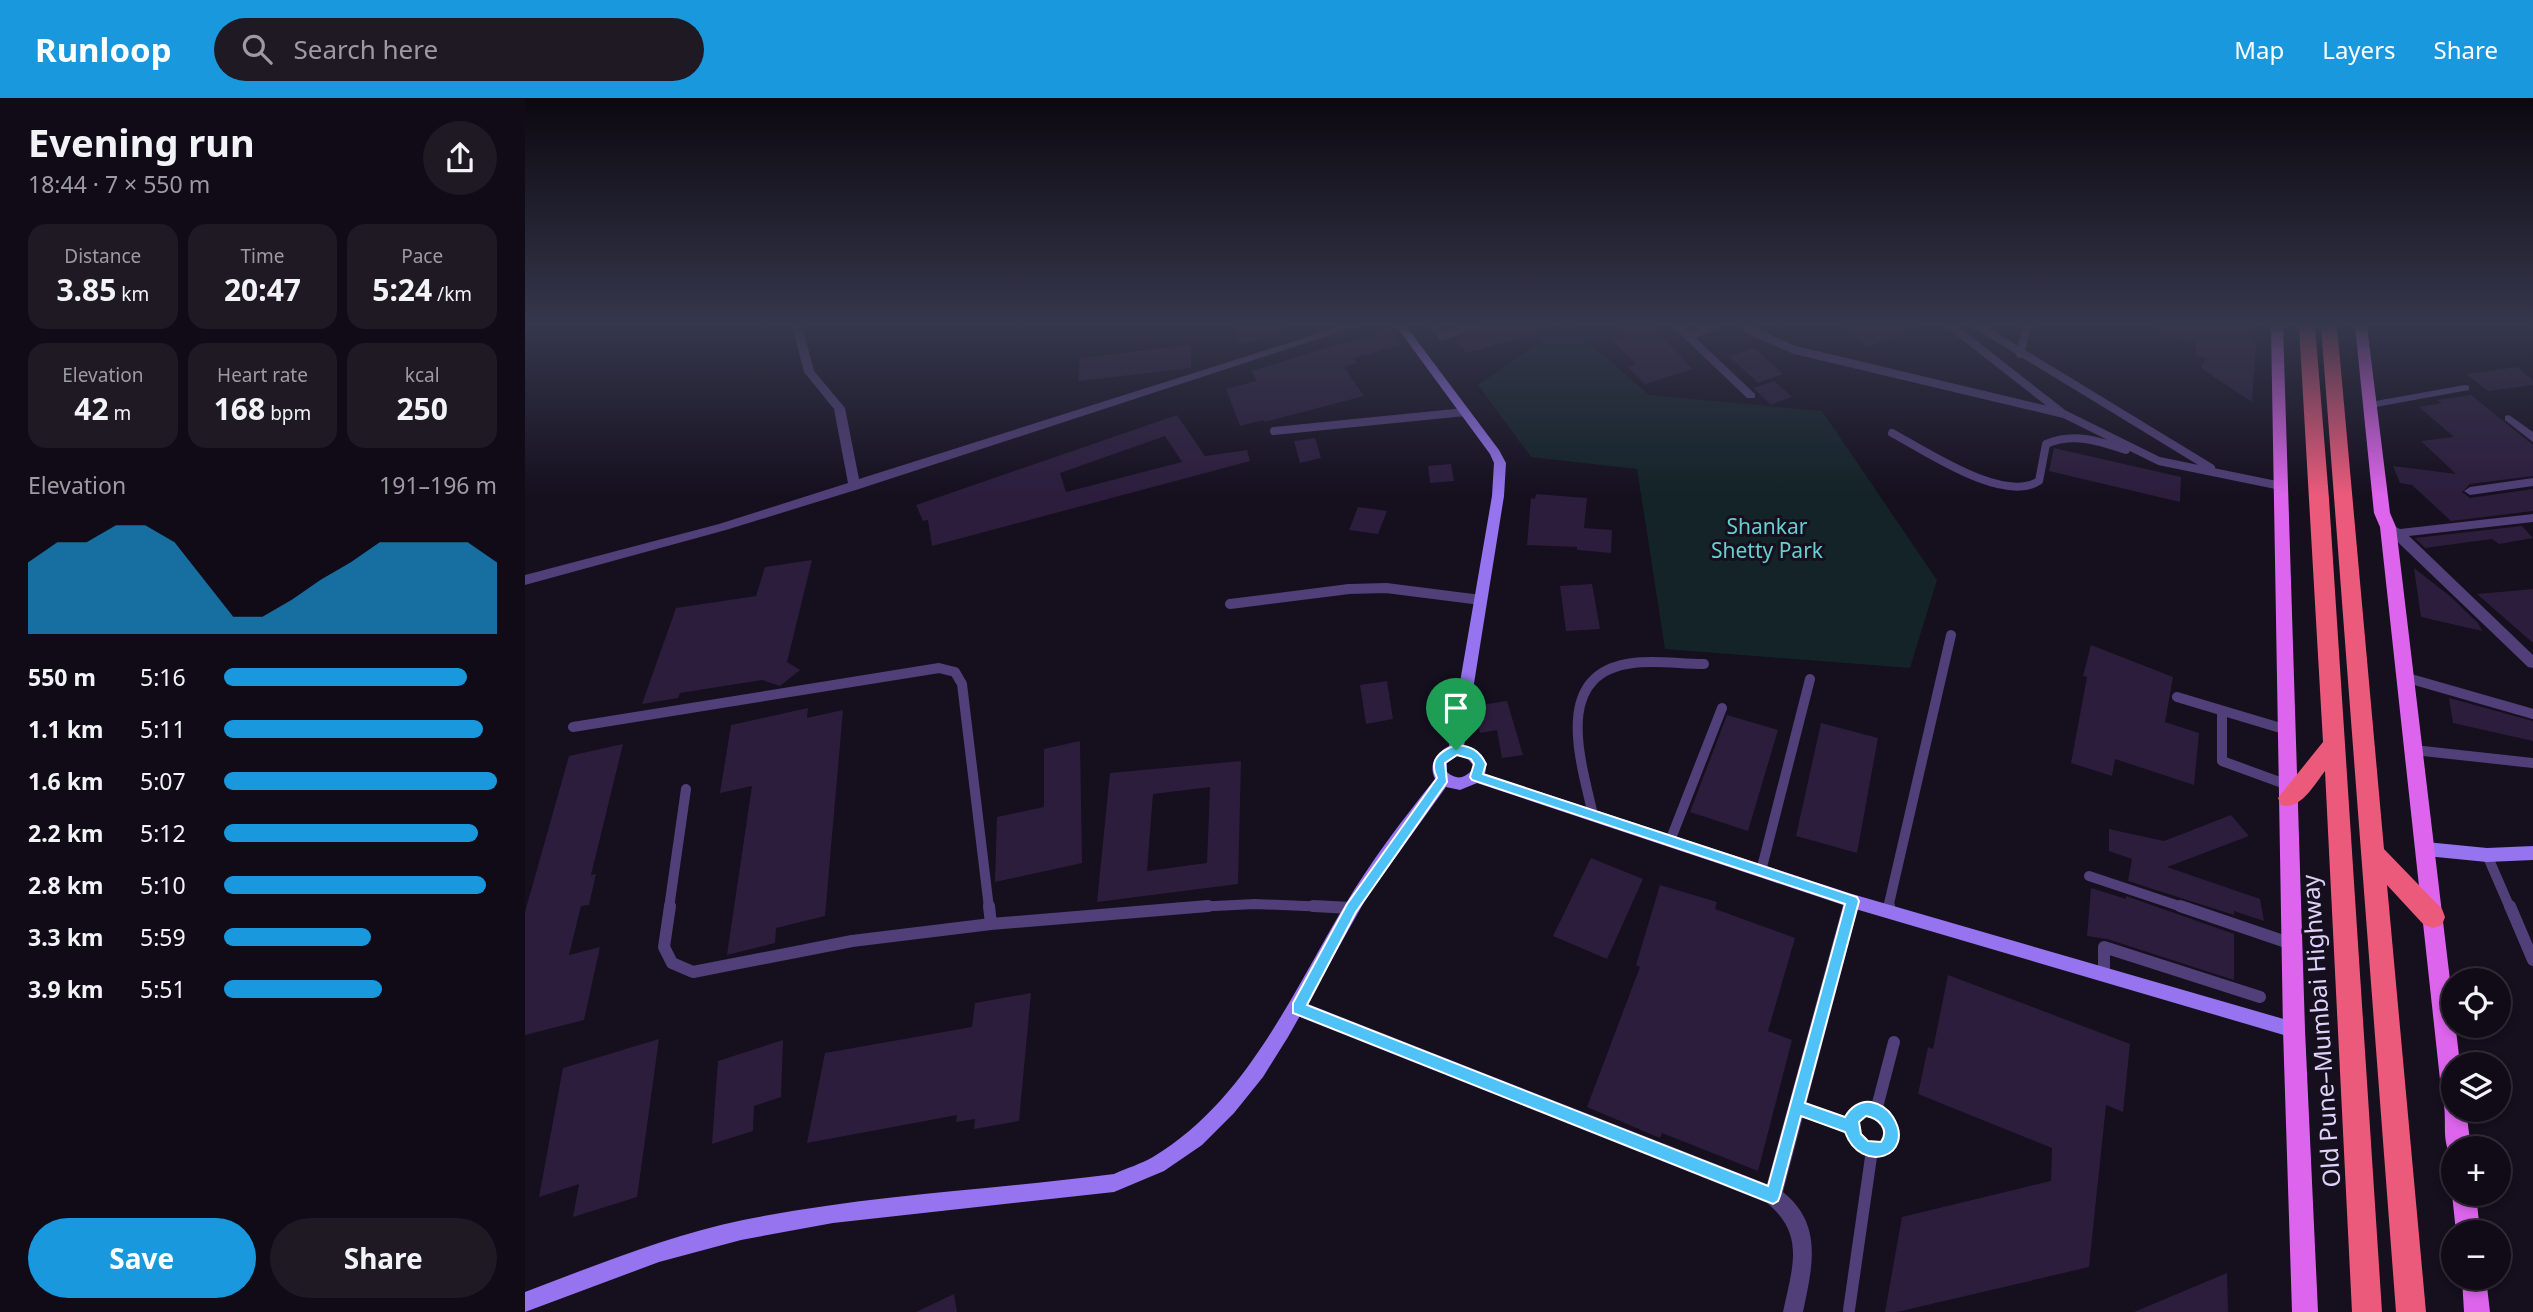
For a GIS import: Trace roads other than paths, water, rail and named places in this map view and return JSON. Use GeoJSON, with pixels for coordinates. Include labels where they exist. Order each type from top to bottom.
{"type":"FeatureCollection","features":[{"type":"Feature","properties":{"kind":"highway","name":"Old Pune–Mumbai Highway"},"geometry":{"type":"LineString","coordinates":[[2311,383],[2367,1312]]}},
{"type":"Feature","properties":{"kind":"highway"},"geometry":{"type":"LineString","coordinates":[[2334,383],[2411,1312]]}},
{"type":"Feature","properties":{"kind":"highway"},"geometry":{"type":"LineString","coordinates":[[2289,791],[2332,747]]}},
{"type":"Feature","properties":{"kind":"highway"},"geometry":{"type":"LineString","coordinates":[[2372,852],[2433,917]]}},
{"type":"Feature","properties":{"kind":"main road"},"geometry":{"type":"LineString","coordinates":[[2278,383],[2294,1030],[2305,1312]]}},
{"type":"Feature","properties":{"kind":"main road"},"geometry":{"type":"LineString","coordinates":[[2367,383],[2382,513],[2393,530],[2404,677],[2448,1052]]}},
{"type":"Feature","properties":{"kind":"main road"},"geometry":{"type":"LineString","coordinates":[[2474,1290],[2477,1312]]}},
{"type":"Feature","properties":{"kind":"street"},"geometry":{"type":"LineString","coordinates":[[818,383],[839,408],[855,485]]}},
{"type":"Feature","properties":{"kind":"street"},"geometry":{"type":"LineString","coordinates":[[525,580],[722,527],[1176,383]]}},
{"type":"Feature","properties":{"kind":"street"},"geometry":{"type":"LineString","coordinates":[[1443,383],[1500,463],[1499,496],[1456,750]]}},
{"type":"Feature","properties":{"kind":"street"},"geometry":{"type":"LineString","coordinates":[[1737,383],[1751,396]]}},
{"type":"Feature","properties":{"kind":"street"},"geometry":{"type":"LineString","coordinates":[[2370,405],[2465,388]]}},
{"type":"Feature","properties":{"kind":"street"},"geometry":{"type":"LineString","coordinates":[[2509,418],[2533,438]]}},
{"type":"Feature","properties":{"kind":"street"},"geometry":{"type":"LineString","coordinates":[[2470,491],[2533,482]]}},
{"type":"Feature","properties":{"kind":"street"},"geometry":{"type":"LineString","coordinates":[[2393,530],[2533,518]]}},
{"type":"Feature","properties":{"kind":"street"},"geometry":{"type":"LineString","coordinates":[[2393,530],[2533,663]]}},
{"type":"Feature","properties":{"kind":"street"},"geometry":{"type":"LineString","coordinates":[[1456,750],[1467,751],[1475,756],[1480,764],[1476,777],[1463,784],[1443,779],[1439,771],[1440,761],[1446,754],[1456,750]]}},
{"type":"Feature","properties":{"kind":"street"},"geometry":{"type":"LineString","coordinates":[[1476,777],[1852,901],[2294,1030]]}},
{"type":"Feature","properties":{"kind":"street"},"geometry":{"type":"LineString","coordinates":[[525,1302],[670,1249],[742,1230],[827,1215],[1084,1188],[1141,1175],[1182,1151],[1215,1121],[1251,1076],[1298,1008],[1352,908],[1443,779]]}},
{"type":"Feature","properties":{"kind":"street"},"geometry":{"type":"LineString","coordinates":[[2426,849],[2487,855],[2533,853]]}},
{"type":"Feature","properties":{"kind":"street"},"geometry":{"type":"LineString","coordinates":[[1773,1196],[1852,901]]}},
{"type":"Feature","properties":{"kind":"street"},"geometry":{"type":"LineString","coordinates":[[1298,1008],[1773,1196],[1786,1204],[1797,1217],[1802,1235],[1802,1263],[1793,1312]]}},
{"type":"Feature","properties":{"kind":"lane"},"geometry":{"type":"LineString","coordinates":[[1932,383],[2064,414],[2095,427],[2143,455]]}},
{"type":"Feature","properties":{"kind":"lane"},"geometry":{"type":"LineString","coordinates":[[2024,383],[2064,414]]}},
{"type":"Feature","properties":{"kind":"lane"},"geometry":{"type":"LineString","coordinates":[[2068,383],[2217,472]]}},
{"type":"Feature","properties":{"kind":"lane"},"geometry":{"type":"LineString","coordinates":[[1274,431],[1465,412]]}},
{"type":"Feature","properties":{"kind":"lane"},"geometry":{"type":"LineString","coordinates":[[1892,433],[1998,486],[2019,490],[2032,487],[2040,480],[2046,443],[2055,438],[2069,436],[2085,438],[2173,464],[2281,486]]}},
{"type":"Feature","properties":{"kind":"lane"},"geometry":{"type":"LineString","coordinates":[[1230,604],[1349,589],[1386,588],[1481,600]]}},
{"type":"Feature","properties":{"kind":"lane"},"geometry":{"type":"LineString","coordinates":[[1888,910],[1951,635]]}},
{"type":"Feature","properties":{"kind":"lane"},"geometry":{"type":"LineString","coordinates":[[1593,815],[1576,721],[1578,702],[1586,687],[1612,667],[1632,663],[1704,664]]}},
{"type":"Feature","properties":{"kind":"lane"},"geometry":{"type":"LineString","coordinates":[[573,727],[939,668],[955,672],[962,684],[991,925]]}},
{"type":"Feature","properties":{"kind":"lane"},"geometry":{"type":"LineString","coordinates":[[2404,677],[2533,714]]}},
{"type":"Feature","properties":{"kind":"lane"},"geometry":{"type":"LineString","coordinates":[[1761,871],[1810,679]]}},
{"type":"Feature","properties":{"kind":"lane"},"geometry":{"type":"LineString","coordinates":[[2177,697],[2287,730]]}},
{"type":"Feature","properties":{"kind":"lane"},"geometry":{"type":"LineString","coordinates":[[1670,841],[1722,708]]}},
{"type":"Feature","properties":{"kind":"lane"},"geometry":{"type":"LineString","coordinates":[[2222,711],[2222,761],[2289,791]]}},
{"type":"Feature","properties":{"kind":"lane"},"geometry":{"type":"LineString","coordinates":[[2414,750],[2533,763]]}},
{"type":"Feature","properties":{"kind":"lane"},"geometry":{"type":"LineString","coordinates":[[686,789],[664,947],[672,963],[693,972],[852,941],[1138,910],[1255,904],[1352,908]]}},
{"type":"Feature","properties":{"kind":"lane"},"geometry":{"type":"LineString","coordinates":[[2487,855],[2533,960]]}},
{"type":"Feature","properties":{"kind":"lane"},"geometry":{"type":"LineString","coordinates":[[2089,876],[2293,944]]}},
{"type":"Feature","properties":{"kind":"lane"},"geometry":{"type":"LineString","coordinates":[[2104,974],[2103,947],[2260,997]]}},
{"type":"Feature","properties":{"kind":"lane"},"geometry":{"type":"LineString","coordinates":[[1876,1111],[1893,1042]]}},
{"type":"Feature","properties":{"kind":"lane"},"geometry":{"type":"LineString","coordinates":[[1797,1107],[1851,1127]]}},
{"type":"Feature","properties":{"kind":"lane"},"geometry":{"type":"LineString","coordinates":[[1866,1109],[1876,1111],[1885,1117],[1891,1127],[1892,1139],[1886,1147],[1872,1150],[1864,1148],[1855,1139],[1851,1127],[1851,1119],[1857,1112],[1866,1109]]}},
{"type":"Feature","properties":{"kind":"lane"},"geometry":{"type":"LineString","coordinates":[[1849,1310],[1872,1150]]}},
{"type":"Feature","properties":{"kind":"park label","name":"Shankar Shetty Park"},"geometry":{"type":"Point","coordinates":[1767,538]}}]}
